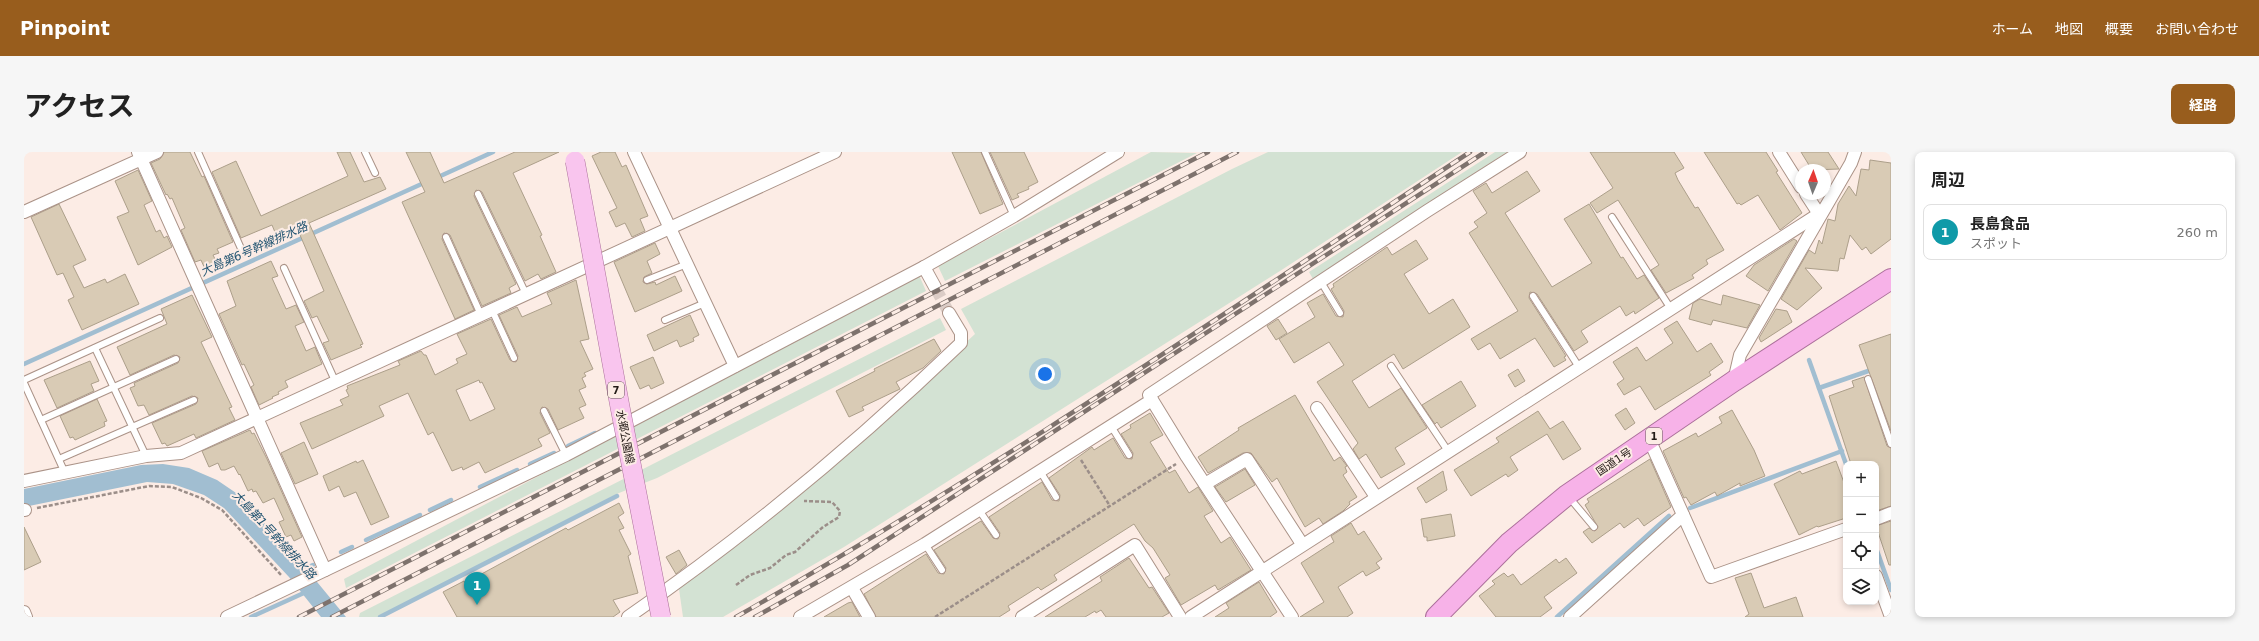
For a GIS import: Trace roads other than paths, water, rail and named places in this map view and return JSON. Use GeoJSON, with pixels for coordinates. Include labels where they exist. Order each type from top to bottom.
{"type":"FeatureCollection","features":[{"type":"Feature","properties":{"kind":"highway","name":"国道1号"},"geometry":{"type":"LineString","coordinates":[[1436,617],[1509,543],[1567,495],[1607,466],[1891,278]]}},
{"type":"Feature","properties":{"kind":"main road","name":"水郷公園線"},"geometry":{"type":"LineString","coordinates":[[575,161],[621,415],[661,617]]}},
{"type":"Feature","properties":{"kind":"street"},"geometry":{"type":"LineString","coordinates":[[24,212],[140,156],[157,152]]}},
{"type":"Feature","properties":{"kind":"street"},"geometry":{"type":"LineString","coordinates":[[634,152],[735,366]]}},
{"type":"Feature","properties":{"kind":"street"},"geometry":{"type":"LineString","coordinates":[[24,481],[146,456],[181,453],[258,419],[669,227],[835,152]]}},
{"type":"Feature","properties":{"kind":"street"},"geometry":{"type":"LineString","coordinates":[[227,617],[566,455],[924,267],[1014,216],[1118,152]]}},
{"type":"Feature","properties":{"kind":"street"},"geometry":{"type":"LineString","coordinates":[[1292,617],[1149,395],[1520,152]]}},
{"type":"Feature","properties":{"kind":"street"},"geometry":{"type":"LineString","coordinates":[[1779,152],[1795,177]]}},
{"type":"Feature","properties":{"kind":"street"},"geometry":{"type":"LineString","coordinates":[[1734,381],[1740,356],[1820,213],[1851,163],[1855,152]]}},
{"type":"Feature","properties":{"kind":"street"},"geometry":{"type":"LineString","coordinates":[[140,156],[258,419],[320,572]]}},
{"type":"Feature","properties":{"kind":"street"},"geometry":{"type":"LineString","coordinates":[[1810,200],[1820,213]]}},
{"type":"Feature","properties":{"kind":"street"},"geometry":{"type":"LineString","coordinates":[[1191,617],[1302,544],[1820,213]]}},
{"type":"Feature","properties":{"kind":"street"},"geometry":{"type":"LineString","coordinates":[[924,267],[935,287]]}},
{"type":"Feature","properties":{"kind":"street"},"geometry":{"type":"LineString","coordinates":[[628,617],[682,579],[785,501],[901,401],[961,343],[961,333],[949,314]]}},
{"type":"Feature","properties":{"kind":"street"},"geometry":{"type":"LineString","coordinates":[[800,617],[925,544],[1152,400]]}},
{"type":"Feature","properties":{"kind":"street"},"geometry":{"type":"LineString","coordinates":[[1317,408],[1376,497]]}},
{"type":"Feature","properties":{"kind":"street"},"geometry":{"type":"LineString","coordinates":[[1649,439],[1711,577],[1843,530]]}},
{"type":"Feature","properties":{"kind":"street"},"geometry":{"type":"LineString","coordinates":[[1205,484],[1247,459],[1302,544]]}},
{"type":"Feature","properties":{"kind":"street"},"geometry":{"type":"LineString","coordinates":[[1879,518],[1891,513]]}},
{"type":"Feature","properties":{"kind":"street"},"geometry":{"type":"LineString","coordinates":[[1570,617],[1683,515]]}},
{"type":"Feature","properties":{"kind":"street"},"geometry":{"type":"LineString","coordinates":[[1022,617],[1135,546],[1180,617]]}},
{"type":"Feature","properties":{"kind":"street"},"geometry":{"type":"LineString","coordinates":[[1879,584],[1891,617]]}},
{"type":"Feature","properties":{"kind":"street"},"geometry":{"type":"LineString","coordinates":[[852,588],[869,617]]}},
{"type":"Feature","properties":{"kind":"street"},"geometry":{"type":"LineString","coordinates":[[24,612],[26,617]]}},
{"type":"Feature","properties":{"kind":"lane"},"geometry":{"type":"LineString","coordinates":[[198,152],[243,253]]}},
{"type":"Feature","properties":{"kind":"lane"},"geometry":{"type":"LineString","coordinates":[[365,152],[375,173]]}},
{"type":"Feature","properties":{"kind":"lane"},"geometry":{"type":"LineString","coordinates":[[985,152],[1014,216]]}},
{"type":"Feature","properties":{"kind":"lane"},"geometry":{"type":"LineString","coordinates":[[478,194],[526,294]]}},
{"type":"Feature","properties":{"kind":"lane"},"geometry":{"type":"LineString","coordinates":[[1612,216],[1671,308]]}},
{"type":"Feature","properties":{"kind":"lane"},"geometry":{"type":"LineString","coordinates":[[446,237],[486,312],[514,358]]}},
{"type":"Feature","properties":{"kind":"lane"},"geometry":{"type":"LineString","coordinates":[[647,280],[687,264]]}},
{"type":"Feature","properties":{"kind":"lane"},"geometry":{"type":"LineString","coordinates":[[284,268],[336,382]]}},
{"type":"Feature","properties":{"kind":"lane"},"geometry":{"type":"LineString","coordinates":[[1320,282],[1340,313]]}},
{"type":"Feature","properties":{"kind":"lane"},"geometry":{"type":"LineString","coordinates":[[1532,296],[1579,367]]}},
{"type":"Feature","properties":{"kind":"lane"},"geometry":{"type":"LineString","coordinates":[[665,320],[705,303]]}},
{"type":"Feature","properties":{"kind":"lane"},"geometry":{"type":"LineString","coordinates":[[65,473],[24,382],[160,318]]}},
{"type":"Feature","properties":{"kind":"lane"},"geometry":{"type":"LineString","coordinates":[[95,348],[146,456]]}},
{"type":"Feature","properties":{"kind":"lane"},"geometry":{"type":"LineString","coordinates":[[41,420],[176,359]]}},
{"type":"Feature","properties":{"kind":"lane"},"geometry":{"type":"LineString","coordinates":[[1391,366],[1448,452]]}},
{"type":"Feature","properties":{"kind":"lane"},"geometry":{"type":"LineString","coordinates":[[1868,379],[1891,444]]}},
{"type":"Feature","properties":{"kind":"lane"},"geometry":{"type":"LineString","coordinates":[[58,459],[194,400]]}},
{"type":"Feature","properties":{"kind":"lane"},"geometry":{"type":"LineString","coordinates":[[544,411],[566,455]]}},
{"type":"Feature","properties":{"kind":"lane"},"geometry":{"type":"LineString","coordinates":[[1110,426],[1129,455]]}},
{"type":"Feature","properties":{"kind":"lane"},"geometry":{"type":"LineString","coordinates":[[1040,471],[1056,497]]}},
{"type":"Feature","properties":{"kind":"lane"},"geometry":{"type":"LineString","coordinates":[[1567,495],[1594,527]]}},
{"type":"Feature","properties":{"kind":"lane"},"geometry":{"type":"LineString","coordinates":[[979,510],[996,535]]}},
{"type":"Feature","properties":{"kind":"lane"},"geometry":{"type":"LineString","coordinates":[[925,544],[942,570]]}},
{"type":"Feature","properties":{"kind":"water","name":"大島第1号幹線排水路"},"geometry":{"type":"Polygon","coordinates":[[[163,464],[189,468],[217,480],[239,495],[308,571],[346,617],[321,617],[289,577],[224,508],[204,495],[173,484],[147,482],[24,507],[24,489],[141,465],[163,464]]]}},
{"type":"Feature","properties":{"kind":"waterway","name":"大島第6号幹線排水路"},"geometry":{"type":"LineString","coordinates":[[436,178],[493,152]]}},
{"type":"Feature","properties":{"kind":"waterway","name":"大島第6号幹線排水路"},"geometry":{"type":"LineString","coordinates":[[24,364],[426,182]]}},
{"type":"Feature","properties":{"kind":"waterway"},"geometry":{"type":"LineString","coordinates":[[1809,360],[1845,461]]}},
{"type":"Feature","properties":{"kind":"waterway"},"geometry":{"type":"LineString","coordinates":[[1819,388],[1874,369]]}},
{"type":"Feature","properties":{"kind":"waterway"},"geometry":{"type":"LineString","coordinates":[[568,446],[595,433]]}},
{"type":"Feature","properties":{"kind":"waterway"},"geometry":{"type":"LineString","coordinates":[[1690,508],[1842,451]]}},
{"type":"Feature","properties":{"kind":"waterway"},"geometry":{"type":"LineString","coordinates":[[530,464],[554,453]]}},
{"type":"Feature","properties":{"kind":"waterway"},"geometry":{"type":"LineString","coordinates":[[480,487],[517,470]]}},
{"type":"Feature","properties":{"kind":"waterway"},"geometry":{"type":"LineString","coordinates":[[380,617],[617,496]]}},
{"type":"Feature","properties":{"kind":"waterway"},"geometry":{"type":"LineString","coordinates":[[430,510],[451,500]]}},
{"type":"Feature","properties":{"kind":"waterway"},"geometry":{"type":"LineString","coordinates":[[366,540],[420,515]]}},
{"type":"Feature","properties":{"kind":"waterway"},"geometry":{"type":"LineString","coordinates":[[1557,617],[1669,516]]}},
{"type":"Feature","properties":{"kind":"waterway"},"geometry":{"type":"LineString","coordinates":[[341,552],[352,547]]}},
{"type":"Feature","properties":{"kind":"waterway"},"geometry":{"type":"LineString","coordinates":[[1879,556],[1891,590]]}},
{"type":"Feature","properties":{"kind":"waterway","name":"大島第1号幹線排水路"},"geometry":{"type":"LineString","coordinates":[[300,571],[313,565]]}},
{"type":"Feature","properties":{"kind":"waterway"},"geometry":{"type":"LineString","coordinates":[[251,617],[306,592]]}},
{"type":"Feature","properties":{"kind":"tunnel"},"geometry":{"type":"LineString","coordinates":[[935,287],[949,313]]}},
{"type":"Feature","properties":{"kind":"railway"},"geometry":{"type":"LineString","coordinates":[[299,617],[1208,152]]}},
{"type":"Feature","properties":{"kind":"railway"},"geometry":{"type":"LineString","coordinates":[[332,617],[1237,152]]}},
{"type":"Feature","properties":{"kind":"railway"},"geometry":{"type":"LineString","coordinates":[[736,617],[830,562],[1015,449],[1198,331],[1470,152]]}},
{"type":"Feature","properties":{"kind":"railway"},"geometry":{"type":"LineString","coordinates":[[755,617],[848,565],[1485,152]]}},
{"type":"Feature","properties":{"kind":"place","name":"長島食品"},"geometry":{"type":"Point","coordinates":[477,605]}}]}
